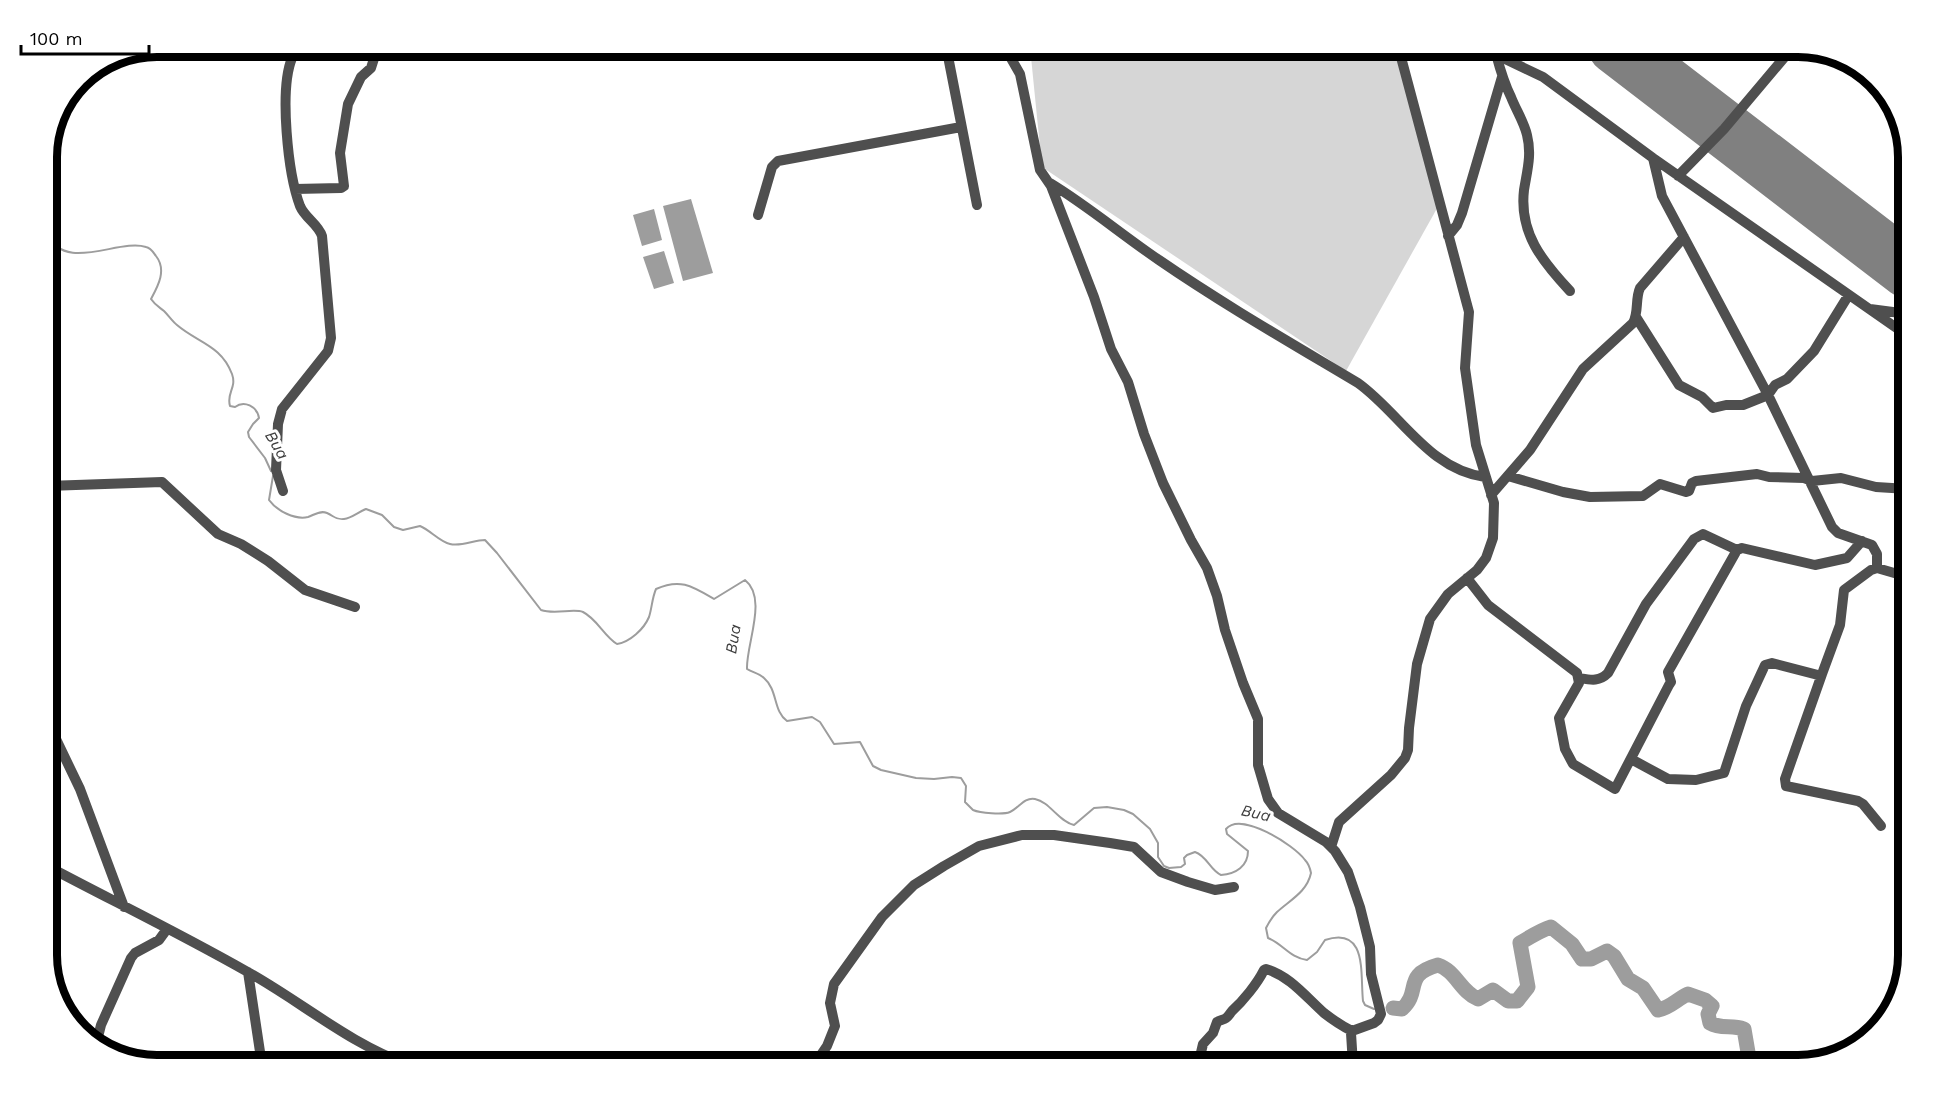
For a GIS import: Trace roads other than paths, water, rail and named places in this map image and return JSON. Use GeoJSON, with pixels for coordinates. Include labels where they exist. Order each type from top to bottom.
{"type":"FeatureCollection","features":[{"type":"Feature","properties":{"kind":"street"},"geometry":{"type":"LineString","coordinates":[[283,491],[276,470],[278,424],[282,409],[328,351],[331,338],[322,236],[320,230],[301,208],[290,170],[286,105],[292,57]]}},
{"type":"Feature","properties":{"kind":"street"},"geometry":{"type":"LineString","coordinates":[[295,189],[341,188],[344,186],[340,153],[348,104],[361,77],[371,68],[374,57]]}},
{"type":"Feature","properties":{"kind":"street"},"geometry":{"type":"LineString","coordinates":[[948,57],[977,205]]}},
{"type":"Feature","properties":{"kind":"street"},"geometry":{"type":"LineString","coordinates":[[1010,57],[1020,74],[1040,170],[1049,183],[1094,297],[1108,343],[1128,382],[1144,434],[1163,483],[1207,568],[1218,596],[1225,630],[1258,719],[1258,765],[1268,799],[1278,813],[1331,847],[1348,872],[1370,947],[1371,974],[1380,1014],[1374,1023],[1352,1031]]}},
{"type":"Feature","properties":{"kind":"street"},"geometry":{"type":"LineString","coordinates":[[1331,847],[1339,822],[1391,776],[1405,758],[1408,750],[1408,728],[1417,664],[1430,619],[1448,594],[1467,578],[1491,550],[1494,516],[1491,495],[1476,445],[1465,368],[1468,312],[1401,57]]}},
{"type":"Feature","properties":{"kind":"street"},"geometry":{"type":"LineString","coordinates":[[1497,57],[1502,76],[1527,134],[1530,148],[1523,204],[1526,223],[1541,259],[1570,291]]}},
{"type":"Feature","properties":{"kind":"street"},"geometry":{"type":"LineString","coordinates":[[1502,57],[1543,77],[1678,176],[1898,330]]}},
{"type":"Feature","properties":{"kind":"street"},"geometry":{"type":"LineString","coordinates":[[1678,176],[1724,129],[1785,57]]}},
{"type":"Feature","properties":{"kind":"street"},"geometry":{"type":"LineString","coordinates":[[1448,236],[1457,225],[1462,213],[1502,76]]}},
{"type":"Feature","properties":{"kind":"street"},"geometry":{"type":"LineString","coordinates":[[758,215],[772,167],[778,161],[961,127]]}},
{"type":"Feature","properties":{"kind":"street"},"geometry":{"type":"LineString","coordinates":[[1653,158],[1659,189],[1768,395],[1832,526],[1838,533],[1872,545],[1875,549],[1876,568]]}},
{"type":"Feature","properties":{"kind":"street"},"geometry":{"type":"LineString","coordinates":[[1049,183],[1078,200],[1207,292],[1359,382],[1412,435],[1446,462],[1462,471],[1485,477]]}},
{"type":"Feature","properties":{"kind":"street"},"geometry":{"type":"LineString","coordinates":[[1491,495],[1530,450],[1583,369],[1633,323],[1640,288],[1684,237]]}},
{"type":"Feature","properties":{"kind":"street"},"geometry":{"type":"LineString","coordinates":[[1636,317],[1679,385],[1702,397],[1713,408],[1743,405],[1768,395],[1775,385],[1787,380],[1814,351],[1848,296]]}},
{"type":"Feature","properties":{"kind":"street"},"geometry":{"type":"LineString","coordinates":[[1866,309],[1898,313]]}},
{"type":"Feature","properties":{"kind":"street"},"geometry":{"type":"LineString","coordinates":[[1508,476],[1563,492],[1611,498],[1643,496],[1660,484],[1686,492],[1696,481],[1757,474],[1769,477],[1804,478],[1812,481],[1841,478],[1898,488]]}},
{"type":"Feature","properties":{"kind":"street"},"geometry":{"type":"LineString","coordinates":[[57,485],[162,482],[218,534],[241,544],[268,561],[305,590],[355,607]]}},
{"type":"Feature","properties":{"kind":"street"},"geometry":{"type":"LineString","coordinates":[[1579,678],[1595,680],[1608,673],[1646,604],[1694,539],[1703,534],[1737,550]]}},
{"type":"Feature","properties":{"kind":"street"},"geometry":{"type":"LineString","coordinates":[[1467,578],[1488,605],[1576,671],[1579,683],[1559,718],[1565,748],[1570,760],[1615,789],[1669,685],[1668,672],[1737,550],[1742,548],[1815,565],[1847,558],[1862,542]]}},
{"type":"Feature","properties":{"kind":"street"},"geometry":{"type":"LineString","coordinates":[[1881,826],[1858,801],[1786,786],[1785,779],[1840,625],[1844,590],[1876,568],[1898,574]]}},
{"type":"Feature","properties":{"kind":"street"},"geometry":{"type":"LineString","coordinates":[[1631,759],[1668,779],[1696,780],[1724,773],[1746,706],[1765,664],[1772,663],[1818,675],[1822,674]]}},
{"type":"Feature","properties":{"kind":"street"},"geometry":{"type":"LineString","coordinates":[[57,741],[80,789],[124,906]]}},
{"type":"Feature","properties":{"kind":"street"},"geometry":{"type":"LineString","coordinates":[[821,1055],[835,1026],[830,1003],[834,984],[882,918],[914,885],[979,846],[1022,835],[1054,835],[1110,843],[1134,847],[1161,872],[1188,882],[1215,890],[1234,886]]}},
{"type":"Feature","properties":{"kind":"street"},"geometry":{"type":"LineString","coordinates":[[57,871],[248,972],[351,1039],[381,1055]]}},
{"type":"Feature","properties":{"kind":"street"},"geometry":{"type":"LineString","coordinates":[[98,1036],[131,958],[135,953],[159,940],[167,929]]}},
{"type":"Feature","properties":{"kind":"street"},"geometry":{"type":"LineString","coordinates":[[1200,1055],[1203,1044],[1213,1033],[1217,1022],[1226,1018],[1237,1008],[1266,969],[1282,976],[1308,996],[1322,1011],[1352,1031]]}},
{"type":"Feature","properties":{"kind":"street"},"geometry":{"type":"LineString","coordinates":[[248,972],[260,1055]]}},
{"type":"Feature","properties":{"kind":"street"},"geometry":{"type":"LineString","coordinates":[[1352,1031],[1353,1055]]}},
{"type":"Feature","properties":{"kind":"waterway","name":"Bua"},"geometry":{"type":"LineString","coordinates":[[57,246],[66,251],[79,253],[135,245],[152,250],[159,261],[161,272],[159,283],[151,299],[177,325],[215,350],[227,364],[233,379],[229,397],[230,406],[246,404],[256,410],[259,418],[248,432],[249,437],[265,458],[271,471]]}},
{"type":"Feature","properties":{"kind":"waterway","name":"Bua"},"geometry":{"type":"LineString","coordinates":[[273,476],[269,500],[277,508],[292,516],[303,518],[324,512],[344,519],[366,509],[382,515],[394,527],[403,530],[420,526],[450,544],[459,545],[485,540],[541,610],[583,612],[617,644],[632,638],[644,626],[649,617],[656,589],[672,584],[686,585],[714,599],[745,580],[752,588],[755,598],[747,669],[762,677],[772,688],[779,712],[783,717],[787,721],[812,717],[820,722],[834,744],[860,742],[873,766],[881,770],[916,778],[961,778],[966,786],[965,802],[973,810],[1007,813],[1022,803],[1035,799],[1045,804],[1063,820],[1074,825],[1094,808],[1107,807],[1124,810],[1133,814],[1150,829],[1158,843],[1158,857],[1164,866],[1181,867],[1185,864],[1184,858],[1195,852],[1221,875],[1232,873],[1240,868],[1246,861],[1248,851],[1227,834],[1226,829],[1233,825],[1243,824],[1267,832],[1299,854],[1307,863],[1311,873],[1302,891],[1271,920],[1266,928],[1268,938],[1296,957],[1307,960],[1317,952],[1325,940],[1339,937],[1349,940],[1359,955],[1363,1001],[1365,1005],[1374,1009]]}},
{"type":"Feature","properties":{"kind":"waterway","name":"Bua"},"geometry":{"type":"LineString","coordinates":[[1393,1008],[1402,1009],[1408,1002],[1420,974],[1438,965],[1478,999],[1493,990],[1508,1001],[1517,1001],[1528,987],[1520,943],[1551,927],[1572,944],[1582,959],[1591,959],[1607,951],[1614,956],[1628,979],[1643,988],[1658,1010],[1688,994],[1705,1000],[1712,1006],[1708,1014],[1710,1023],[1744,1029],[1748,1055]]}}]}
